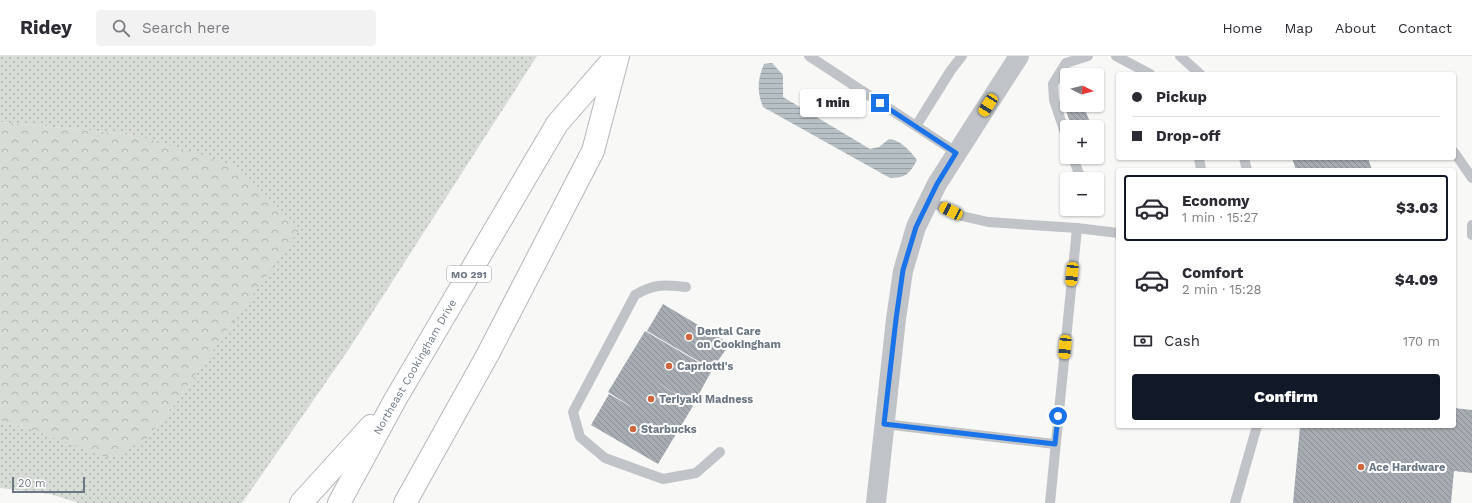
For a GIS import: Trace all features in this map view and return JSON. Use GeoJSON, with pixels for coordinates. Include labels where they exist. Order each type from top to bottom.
{"type":"FeatureCollection","features":[{"type":"Feature","properties":{"kind":"main road","name":"Northeast Cookingham Drive"},"geometry":{"type":"LineString","coordinates":[[339,503],[395,400],[557,124],[617,56]]}},
{"type":"Feature","properties":{"kind":"main road","name":"Northeast Cookingham Drive"},"geometry":{"type":"LineString","coordinates":[[405,503],[488,354],[593,151],[617,56]]}},
{"type":"Feature","properties":{"kind":"main road"},"geometry":{"type":"LineString","coordinates":[[301,503],[395,400]]}},
{"type":"Feature","properties":{"kind":"street"},"geometry":{"type":"LineString","coordinates":[[876,503],[896,319],[903,270],[916,227],[937,184],[1019,56]]}},
{"type":"Feature","properties":{"kind":"lane"},"geometry":{"type":"LineString","coordinates":[[809,56],[956,153]]}},
{"type":"Feature","properties":{"kind":"lane"},"geometry":{"type":"LineString","coordinates":[[916,126],[962,56]]}},
{"type":"Feature","properties":{"kind":"lane"},"geometry":{"type":"LineString","coordinates":[[1061,120],[1054,100],[1053,84],[1066,63],[1088,56]]}},
{"type":"Feature","properties":{"kind":"lane"},"geometry":{"type":"LineString","coordinates":[[1116,56],[1146,72]]}},
{"type":"Feature","properties":{"kind":"lane"},"geometry":{"type":"LineString","coordinates":[[1180,56],[1198,72]]}},
{"type":"Feature","properties":{"kind":"lane"},"geometry":{"type":"LineString","coordinates":[[1456,155],[1472,178]]}},
{"type":"Feature","properties":{"kind":"lane"},"geometry":{"type":"LineString","coordinates":[[929,200],[962,216],[988,222],[1076,228],[1116,233]]}},
{"type":"Feature","properties":{"kind":"lane"},"geometry":{"type":"LineString","coordinates":[[1472,225],[1472,235]]}},
{"type":"Feature","properties":{"kind":"lane"},"geometry":{"type":"LineString","coordinates":[[1050,503],[1076,228]]}},
{"type":"Feature","properties":{"kind":"lane"},"geometry":{"type":"LineString","coordinates":[[686,287],[663,285],[648,288],[635,295],[574,412],[580,437],[604,458],[663,479],[696,473],[720,452]]}},
{"type":"Feature","properties":{"kind":"lane"},"geometry":{"type":"LineString","coordinates":[[884,424],[1055,444]]}},
{"type":"Feature","properties":{"kind":"lane"},"geometry":{"type":"LineString","coordinates":[[1235,503],[1256,428]]}},
{"type":"Feature","properties":{"kind":"green space"},"geometry":{"type":"Polygon","coordinates":[[[0,56],[537,56],[349,349],[242,503],[79,503],[50,494],[0,488],[0,421],[27,428],[147,439],[179,398],[299,229],[136,135],[0,122],[0,56]]]}},
{"type":"Feature","properties":{"kind":"green space"},"geometry":{"type":"Polygon","coordinates":[[[0,122],[136,135],[238,167],[300,229],[179,398],[147,439],[110,459],[27,428],[0,421],[0,122]]]}},
{"type":"Feature","properties":{"kind":"shaded area"},"geometry":{"type":"Polygon","coordinates":[[[772,63],[783,75],[783,97],[870,149],[879,147],[889,139],[897,141],[917,160],[910,171],[904,176],[890,178],[763,107],[759,91],[760,76],[764,64],[772,63]]]}},
{"type":"Feature","properties":{"kind":"building"},"geometry":{"type":"Polygon","coordinates":[[[1066,112],[1086,112],[1089,120],[1069,120],[1066,112]]]}},
{"type":"Feature","properties":{"kind":"building"},"geometry":{"type":"Polygon","coordinates":[[[1293,160],[1369,160],[1371,168],[1295,168],[1293,160]]]}},
{"type":"Feature","properties":{"kind":"building","name":"Dental Care on Cookingham"},"geometry":{"type":"Polygon","coordinates":[[[663,304],[730,344],[712,369],[647,331],[663,304]]]}},
{"type":"Feature","properties":{"kind":"building"},"geometry":{"type":"Polygon","coordinates":[[[645,331],[712,370],[693,405],[651,378],[693,406],[658,464],[591,425],[609,394],[635,409],[608,392],[645,331]]]}},
{"type":"Feature","properties":{"kind":"building"},"geometry":{"type":"Polygon","coordinates":[[[1456,408],[1472,410],[1472,473],[1454,471],[1451,503],[1293,503],[1300,428],[1456,428],[1456,408]]]}},
{"type":"Feature","properties":{"kind":"place","name":"Dental Care on Cookingham"},"geometry":{"type":"Point","coordinates":[689,337]}},
{"type":"Feature","properties":{"kind":"place","name":"Capriotti's"},"geometry":{"type":"Point","coordinates":[669,366]}},
{"type":"Feature","properties":{"kind":"place","name":"Teriyaki Madness"},"geometry":{"type":"Point","coordinates":[651,399]}},
{"type":"Feature","properties":{"kind":"place","name":"Starbucks"},"geometry":{"type":"Point","coordinates":[633,429]}},
{"type":"Feature","properties":{"kind":"place","name":"Ace Hardware"},"geometry":{"type":"Point","coordinates":[1361,467]}},
{"type":"Feature","properties":{"kind":"route"},"geometry":{"type":"LineString","coordinates":[[880,103],[956,153],[937,184],[916,227],[903,270],[884,424],[1055,444],[1058,416]]}}]}
